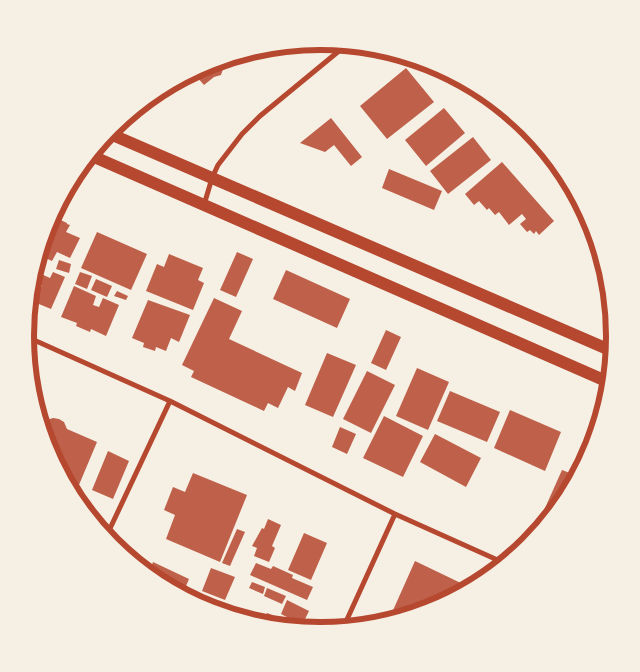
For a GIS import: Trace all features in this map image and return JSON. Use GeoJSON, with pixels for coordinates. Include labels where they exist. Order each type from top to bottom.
{"type":"FeatureCollection","features":[{"type":"Feature","properties":{"kind":"main road"},"geometry":{"type":"LineString","coordinates":[[116,136],[606,348]]}},
{"type":"Feature","properties":{"kind":"main road"},"geometry":{"type":"LineString","coordinates":[[96,158],[603,380]]}},
{"type":"Feature","properties":{"kind":"street"},"geometry":{"type":"LineString","coordinates":[[204,206],[212,178],[218,166],[242,134],[339,50]]}},
{"type":"Feature","properties":{"kind":"street"},"geometry":{"type":"LineString","coordinates":[[34,340],[170,401],[395,514],[498,560]]}},
{"type":"Feature","properties":{"kind":"street"},"geometry":{"type":"LineString","coordinates":[[110,530],[170,401]]}},
{"type":"Feature","properties":{"kind":"street"},"geometry":{"type":"LineString","coordinates":[[346,621],[395,514]]}},
{"type":"Feature","properties":{"kind":"building"},"geometry":{"type":"Polygon","coordinates":[[[227,66],[221,75],[214,77],[204,85],[197,77],[227,66]]]}},
{"type":"Feature","properties":{"kind":"building"},"geometry":{"type":"Polygon","coordinates":[[[406,68],[434,102],[387,139],[360,106],[406,68]]]}},
{"type":"Feature","properties":{"kind":"building"},"geometry":{"type":"Polygon","coordinates":[[[444,108],[465,133],[426,166],[405,140],[444,108]]]}},
{"type":"Feature","properties":{"kind":"building"},"geometry":{"type":"Polygon","coordinates":[[[331,118],[362,157],[351,166],[334,145],[325,152],[300,143],[331,118]]]}},
{"type":"Feature","properties":{"kind":"building"},"geometry":{"type":"Polygon","coordinates":[[[473,137],[491,160],[448,194],[430,171],[473,137]]]}},
{"type":"Feature","properties":{"kind":"building"},"geometry":{"type":"Polygon","coordinates":[[[502,162],[554,221],[539,235],[536,231],[534,234],[530,230],[527,232],[520,224],[526,219],[522,214],[509,225],[499,212],[495,215],[489,208],[487,210],[479,201],[474,205],[465,194],[502,162]]]}},
{"type":"Feature","properties":{"kind":"building"},"geometry":{"type":"Polygon","coordinates":[[[389,169],[442,191],[434,210],[382,188],[389,169]]]}},
{"type":"Feature","properties":{"kind":"building"},"geometry":{"type":"Polygon","coordinates":[[[59,219],[70,225],[66,232],[80,238],[70,258],[57,252],[52,261],[45,258],[59,219]]]}},
{"type":"Feature","properties":{"kind":"building"},"geometry":{"type":"Polygon","coordinates":[[[97,232],[147,254],[131,290],[81,268],[97,232]]]}},
{"type":"Feature","properties":{"kind":"building"},"geometry":{"type":"Polygon","coordinates":[[[237,252],[253,259],[236,297],[220,290],[237,252]]]}},
{"type":"Feature","properties":{"kind":"building"},"geometry":{"type":"Polygon","coordinates":[[[169,254],[203,268],[198,280],[204,283],[193,310],[146,291],[157,264],[164,267],[169,254]]]}},
{"type":"Feature","properties":{"kind":"building"},"geometry":{"type":"Polygon","coordinates":[[[59,260],[71,264],[69,273],[56,269],[59,260]]]}},
{"type":"Feature","properties":{"kind":"building"},"geometry":{"type":"Polygon","coordinates":[[[286,270],[350,299],[337,328],[273,299],[286,270]]]}},
{"type":"Feature","properties":{"kind":"building"},"geometry":{"type":"Polygon","coordinates":[[[53,272],[65,277],[51,309],[36,303],[42,285],[38,283],[41,274],[50,278],[53,272]]]}},
{"type":"Feature","properties":{"kind":"building"},"geometry":{"type":"Polygon","coordinates":[[[80,272],[92,276],[87,289],[75,284],[80,272]]]}},
{"type":"Feature","properties":{"kind":"building"},"geometry":{"type":"Polygon","coordinates":[[[96,279],[112,286],[107,297],[91,290],[96,279]]]}},
{"type":"Feature","properties":{"kind":"building"},"geometry":{"type":"Polygon","coordinates":[[[74,286],[96,296],[93,305],[99,307],[103,298],[119,305],[106,336],[91,329],[90,332],[76,326],[77,323],[61,317],[74,286]]]}},
{"type":"Feature","properties":{"kind":"building"},"geometry":{"type":"Polygon","coordinates":[[[117,291],[128,296],[126,300],[114,296],[117,291]]]}},
{"type":"Feature","properties":{"kind":"building"},"geometry":{"type":"Polygon","coordinates":[[[214,298],[242,311],[229,339],[302,373],[295,391],[288,387],[278,408],[268,403],[264,411],[191,377],[194,371],[182,365],[214,298]]]}},
{"type":"Feature","properties":{"kind":"building"},"geometry":{"type":"Polygon","coordinates":[[[148,300],[190,315],[179,342],[171,338],[166,351],[156,347],[155,351],[143,347],[144,343],[132,338],[148,300]]]}},
{"type":"Feature","properties":{"kind":"building"},"geometry":{"type":"Polygon","coordinates":[[[386,330],[401,337],[386,370],[371,363],[386,330]]]}},
{"type":"Feature","properties":{"kind":"building"},"geometry":{"type":"Polygon","coordinates":[[[327,353],[356,365],[333,417],[305,405],[327,353]]]}},
{"type":"Feature","properties":{"kind":"building"},"geometry":{"type":"Polygon","coordinates":[[[417,368],[449,382],[428,430],[396,416],[417,368]]]}},
{"type":"Feature","properties":{"kind":"building"},"geometry":{"type":"Polygon","coordinates":[[[367,371],[395,385],[371,433],[343,419],[367,371]]]}},
{"type":"Feature","properties":{"kind":"building"},"geometry":{"type":"Polygon","coordinates":[[[450,391],[500,412],[487,442],[437,421],[450,391]]]}},
{"type":"Feature","properties":{"kind":"building"},"geometry":{"type":"Polygon","coordinates":[[[510,410],[561,432],[545,471],[494,448],[510,410]]]}},
{"type":"Feature","properties":{"kind":"building"},"geometry":{"type":"Polygon","coordinates":[[[384,416],[423,436],[403,477],[363,458],[384,416]]]}},
{"type":"Feature","properties":{"kind":"building"},"geometry":{"type":"Polygon","coordinates":[[[53,418],[64,422],[67,429],[97,442],[78,488],[63,463],[56,446],[57,444],[55,444],[47,420],[53,418]]]}},
{"type":"Feature","properties":{"kind":"building"},"geometry":{"type":"Polygon","coordinates":[[[340,427],[356,434],[347,454],[332,447],[340,427]]]}},
{"type":"Feature","properties":{"kind":"building"},"geometry":{"type":"Polygon","coordinates":[[[435,434],[481,458],[466,487],[420,462],[435,434]]]}},
{"type":"Feature","properties":{"kind":"building"},"geometry":{"type":"Polygon","coordinates":[[[108,451],[129,461],[113,499],[92,490],[108,451]]]}},
{"type":"Feature","properties":{"kind":"building"},"geometry":{"type":"Polygon","coordinates":[[[562,470],[571,473],[558,495],[541,517],[562,470]]]}},
{"type":"Feature","properties":{"kind":"building"},"geometry":{"type":"Polygon","coordinates":[[[193,473],[247,495],[220,562],[166,539],[175,515],[164,510],[173,487],[185,492],[193,473]]]}},
{"type":"Feature","properties":{"kind":"building"},"geometry":{"type":"Polygon","coordinates":[[[268,519],[281,525],[272,546],[275,548],[269,562],[254,556],[257,548],[252,546],[262,528],[264,529],[268,519]]]}},
{"type":"Feature","properties":{"kind":"building"},"geometry":{"type":"Polygon","coordinates":[[[237,529],[245,532],[230,566],[222,563],[237,529]]]}},
{"type":"Feature","properties":{"kind":"building"},"geometry":{"type":"Polygon","coordinates":[[[304,533],[327,543],[311,580],[288,570],[304,533]]]}},
{"type":"Feature","properties":{"kind":"building"},"geometry":{"type":"Polygon","coordinates":[[[415,561],[463,584],[430,600],[392,613],[415,561]]]}},
{"type":"Feature","properties":{"kind":"building"},"geometry":{"type":"Polygon","coordinates":[[[153,562],[189,579],[185,588],[161,574],[151,567],[153,562]]]}},
{"type":"Feature","properties":{"kind":"building"},"geometry":{"type":"Polygon","coordinates":[[[256,563],[271,569],[273,566],[293,575],[292,578],[313,587],[307,600],[250,575],[256,563]]]}},
{"type":"Feature","properties":{"kind":"building"},"geometry":{"type":"Polygon","coordinates":[[[211,568],[235,577],[225,600],[202,591],[211,568]]]}},
{"type":"Feature","properties":{"kind":"building"},"geometry":{"type":"Polygon","coordinates":[[[252,582],[265,587],[263,594],[249,588],[252,582]]]}},
{"type":"Feature","properties":{"kind":"building"},"geometry":{"type":"Polygon","coordinates":[[[267,588],[286,596],[282,604],[264,596],[267,588]]]}},
{"type":"Feature","properties":{"kind":"building"},"geometry":{"type":"Polygon","coordinates":[[[199,593],[218,602],[218,603],[198,595],[199,593]]]}},
{"type":"Feature","properties":{"kind":"building"},"geometry":{"type":"Polygon","coordinates":[[[287,600],[309,611],[304,622],[295,621],[281,614],[287,600]]]}},
{"type":"Feature","properties":{"kind":"building"},"geometry":{"type":"Polygon","coordinates":[[[267,613],[287,620],[283,620],[265,617],[267,613]]]}}]}
